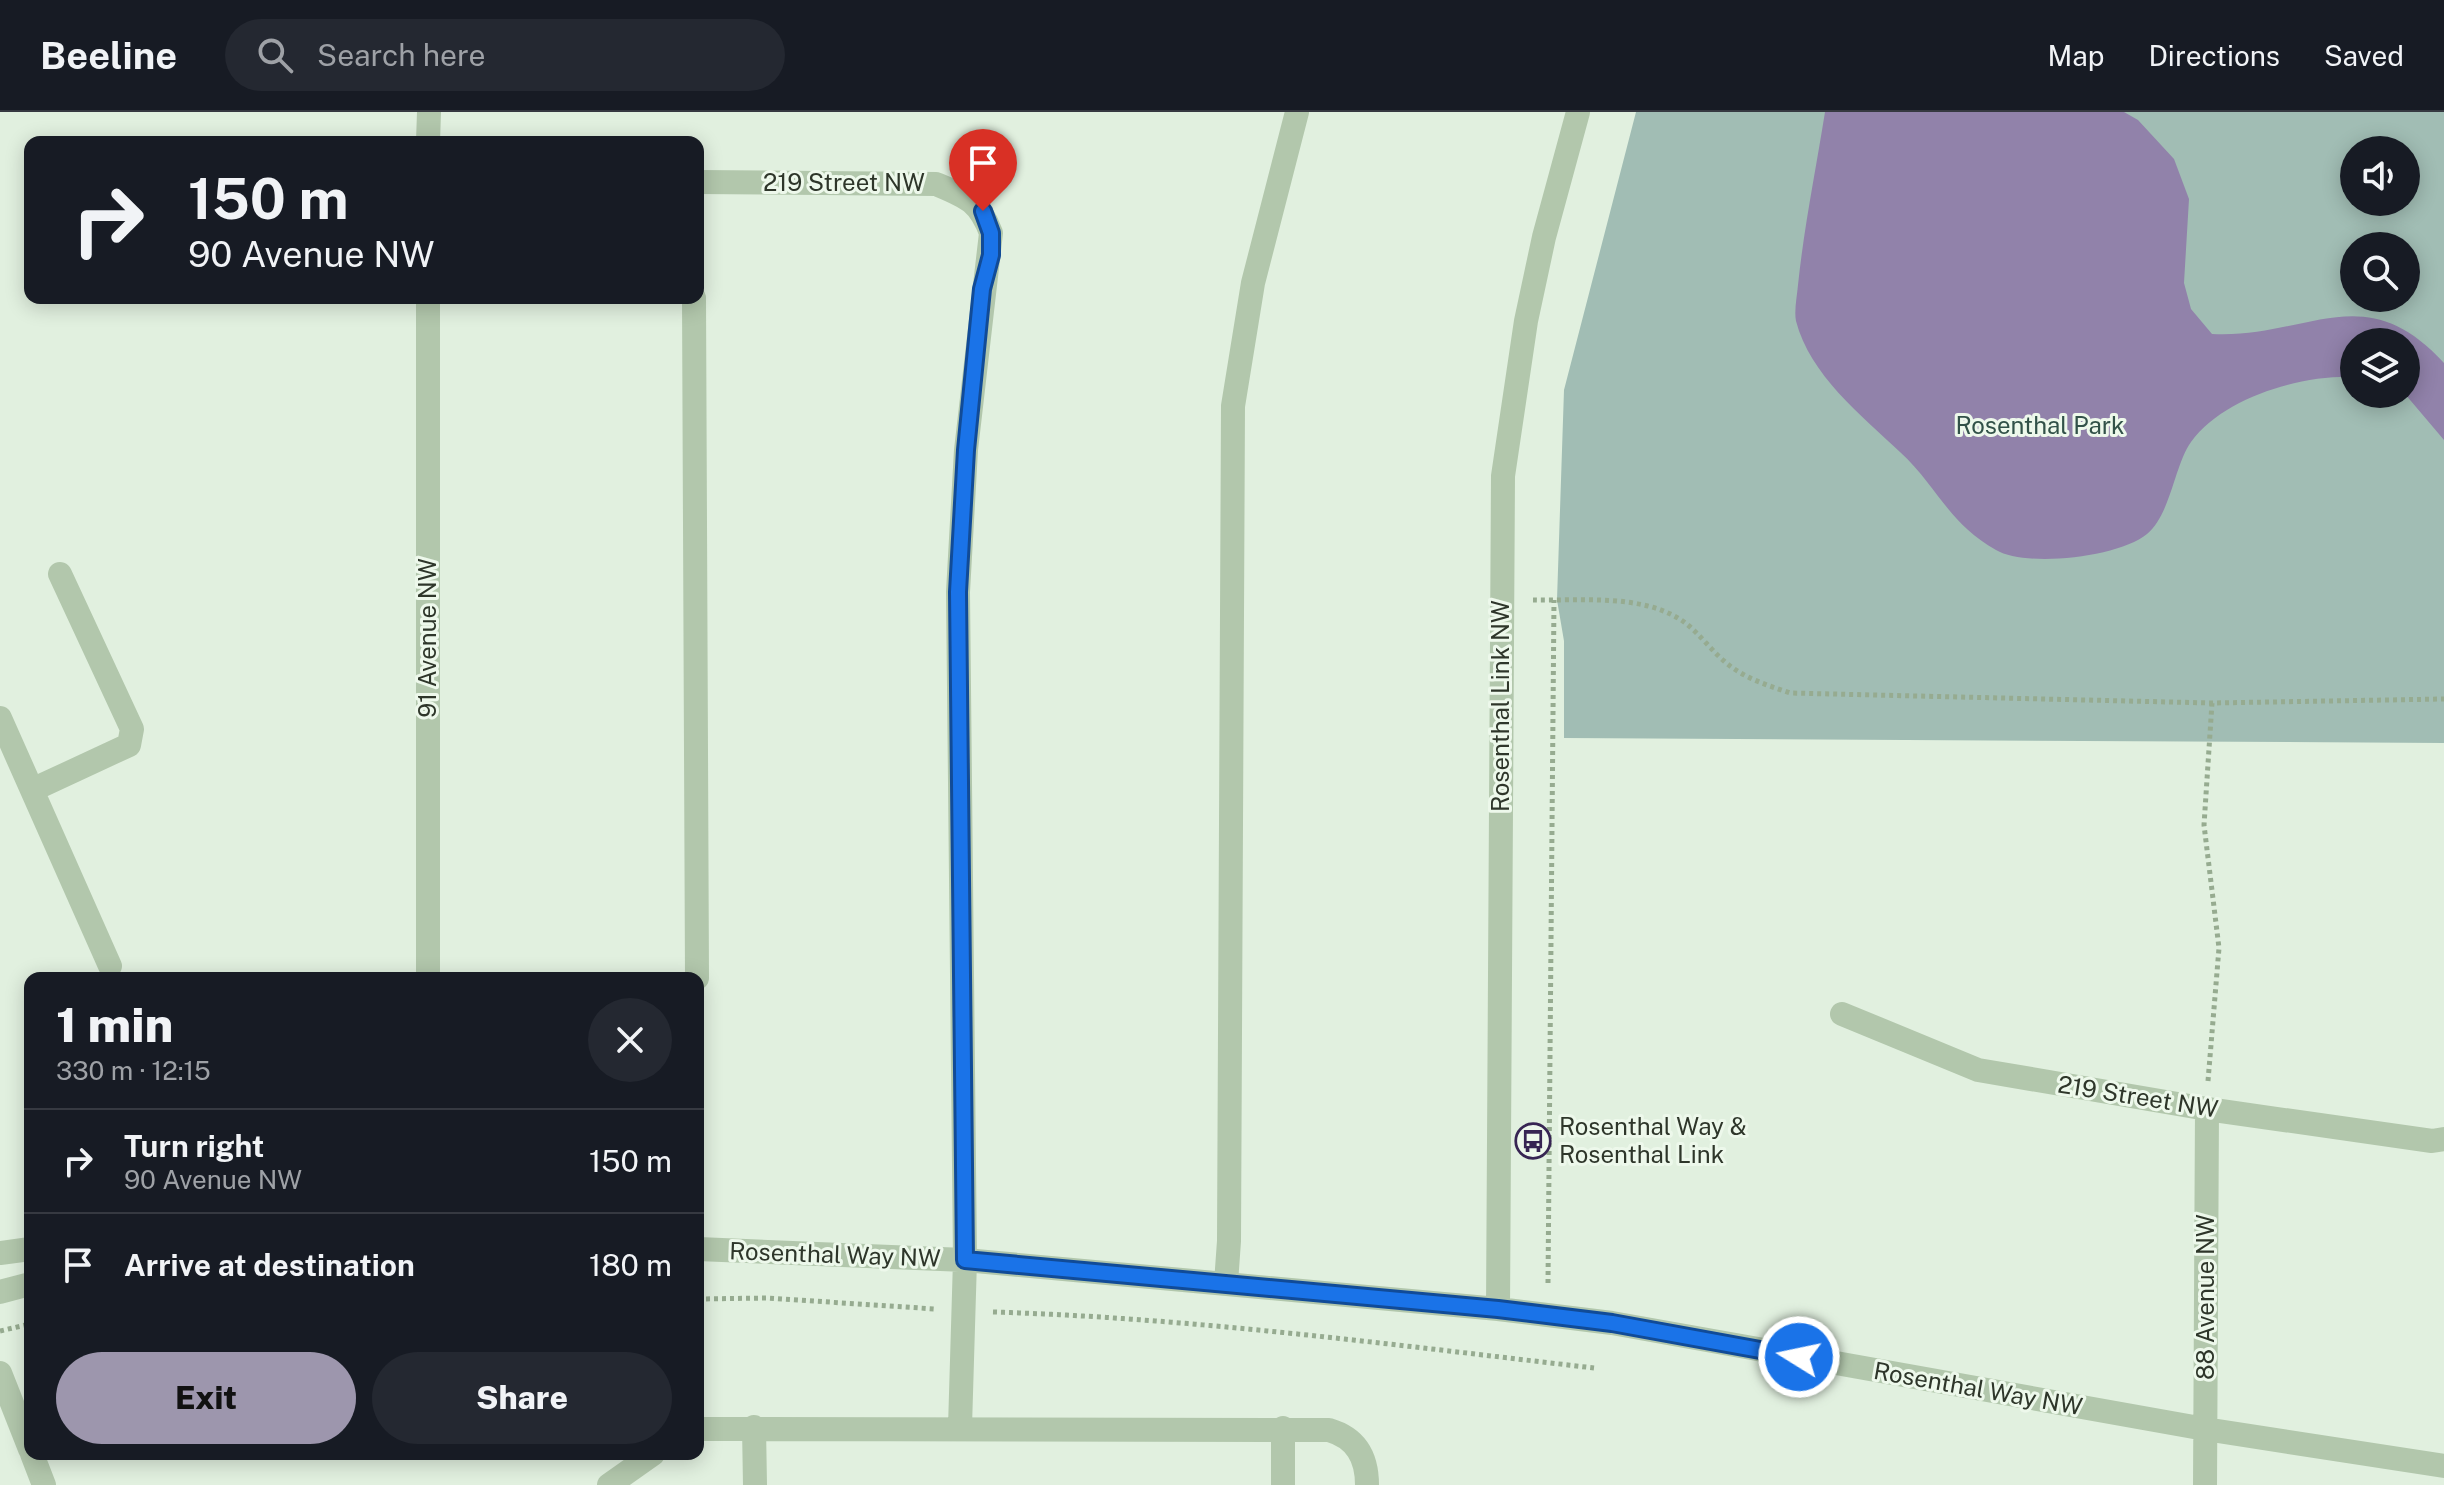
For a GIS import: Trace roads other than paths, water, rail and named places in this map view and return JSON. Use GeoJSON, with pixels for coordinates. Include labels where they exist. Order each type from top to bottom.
{"type":"FeatureCollection","features":[{"type":"Feature","properties":{"kind":"street"},"geometry":{"type":"LineString","coordinates":[[428,136],[429,112]]}},
{"type":"Feature","properties":{"kind":"street"},"geometry":{"type":"LineString","coordinates":[[1226,1283],[1229,1241],[1233,406],[1253,283],[1297,112]]}},
{"type":"Feature","properties":{"kind":"street","name":"Rosenthal Link NW"},"geometry":{"type":"LineString","coordinates":[[1498,1309],[1503,476],[1513,392],[1544,237],[1578,112]]}},
{"type":"Feature","properties":{"kind":"street","name":"219 Street NW"},"geometry":{"type":"LineString","coordinates":[[704,182],[936,184],[966,197],[983,211],[991,233],[991,255],[982,289],[968,436],[958,592],[965,1260]]}},
{"type":"Feature","properties":{"kind":"street","name":"91 Avenue NW"},"geometry":{"type":"LineString","coordinates":[[428,304],[428,972]]}},
{"type":"Feature","properties":{"kind":"street"},"geometry":{"type":"LineString","coordinates":[[694,304],[697,972]]}},
{"type":"Feature","properties":{"kind":"street"},"geometry":{"type":"LineString","coordinates":[[32,790],[129,745],[132,729],[60,574]]}},
{"type":"Feature","properties":{"kind":"street"},"geometry":{"type":"LineString","coordinates":[[0,718],[110,966]]}},
{"type":"Feature","properties":{"kind":"street","name":"219 Street NW"},"geometry":{"type":"LineString","coordinates":[[1842,1014],[1978,1070],[2207,1109],[2432,1141],[2444,1139]]}},
{"type":"Feature","properties":{"kind":"street","name":"88 Avenue NW"},"geometry":{"type":"LineString","coordinates":[[2205,1485],[2207,1109]]}},
{"type":"Feature","properties":{"kind":"street","name":"Rosenthal Way NW"},"geometry":{"type":"LineString","coordinates":[[704,1249],[965,1260],[1498,1309],[1612,1323],[2205,1429],[2444,1466]]}},
{"type":"Feature","properties":{"kind":"street"},"geometry":{"type":"LineString","coordinates":[[0,1253],[24,1250]]}},
{"type":"Feature","properties":{"kind":"street"},"geometry":{"type":"LineString","coordinates":[[960,1427],[961,1311],[965,1260]]}},
{"type":"Feature","properties":{"kind":"street"},"geometry":{"type":"LineString","coordinates":[[0,1292],[24,1286]]}},
{"type":"Feature","properties":{"kind":"street"},"geometry":{"type":"LineString","coordinates":[[0,1373],[24,1434]]}},
{"type":"Feature","properties":{"kind":"street"},"geometry":{"type":"LineString","coordinates":[[754,1427],[755,1485]]}},
{"type":"Feature","properties":{"kind":"street"},"geometry":{"type":"LineString","coordinates":[[1283,1428],[1283,1485]]}},
{"type":"Feature","properties":{"kind":"street"},"geometry":{"type":"LineString","coordinates":[[704,1429],[1329,1430],[1345,1435],[1361,1451],[1367,1485]]}},
{"type":"Feature","properties":{"kind":"street"},"geometry":{"type":"LineString","coordinates":[[34,1460],[44,1485]]}},
{"type":"Feature","properties":{"kind":"street"},"geometry":{"type":"LineString","coordinates":[[609,1485],[644,1460]]}},
{"type":"Feature","properties":{"kind":"place","name":"Rosenthal Way & Rosenthal Link"},"geometry":{"type":"Point","coordinates":[1533,1141]}},
{"type":"Feature","properties":{"kind":"park label","name":"Rosenthal Park"},"geometry":{"type":"Point","coordinates":[2040,426]}}]}
